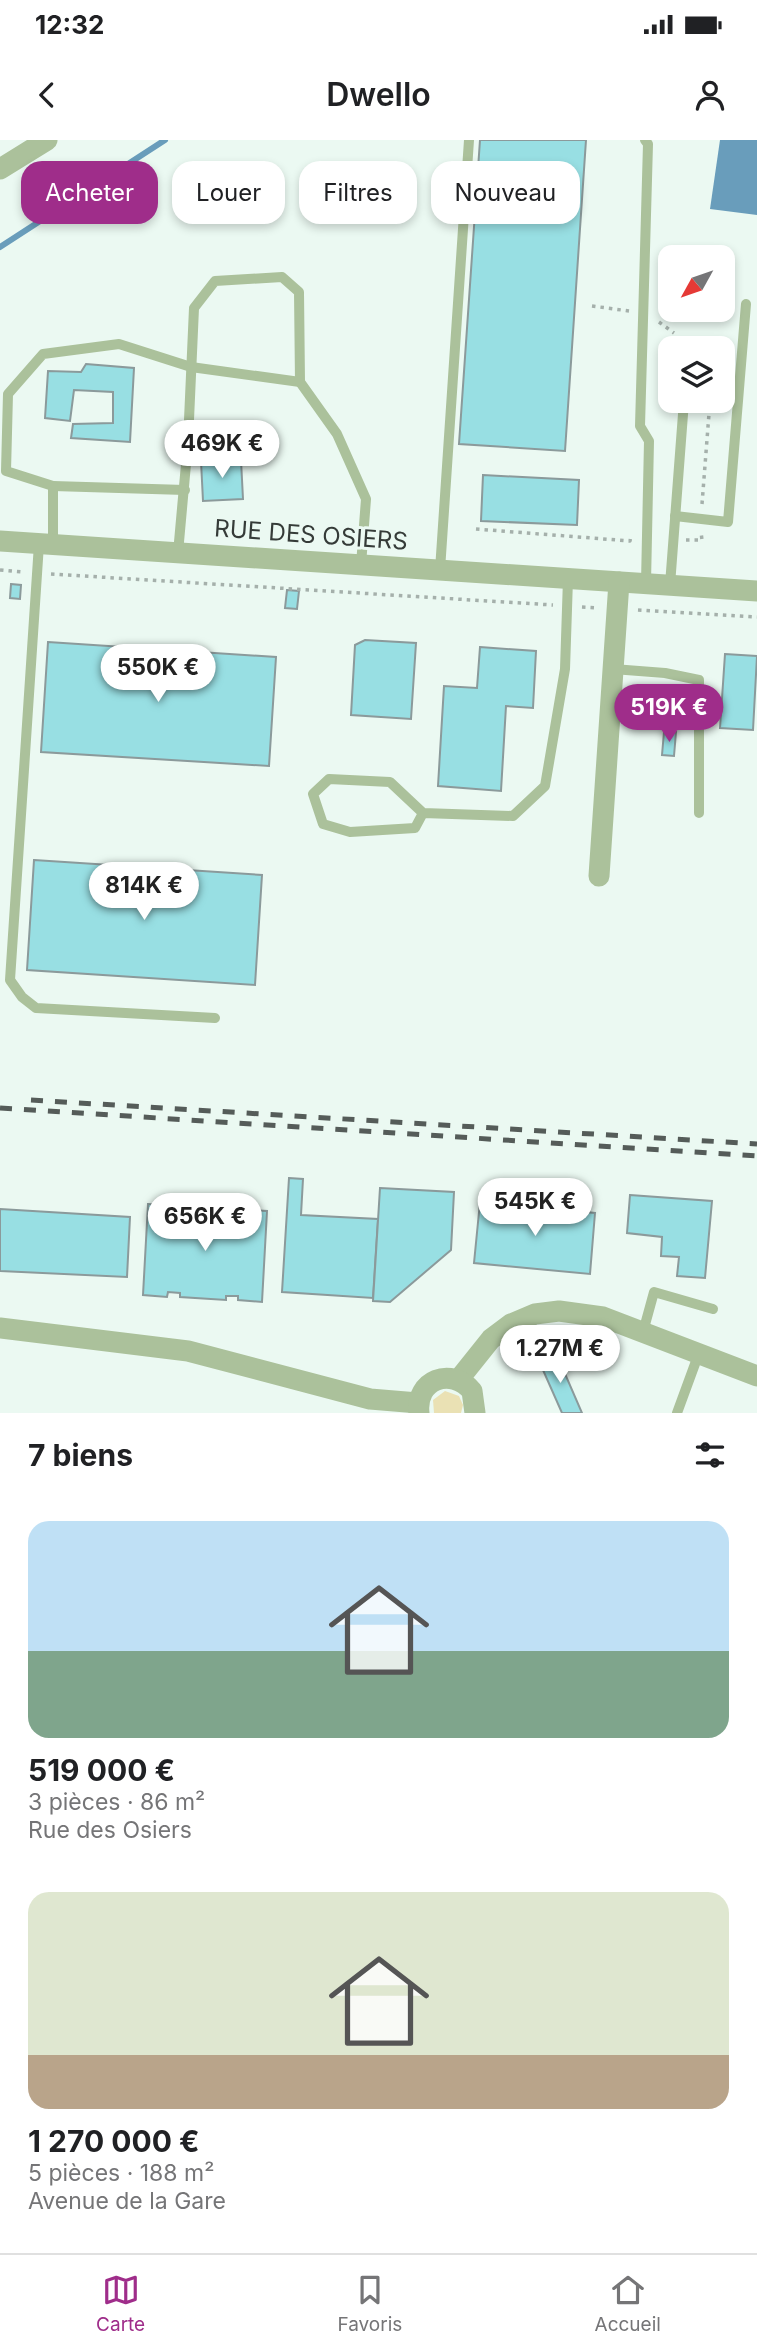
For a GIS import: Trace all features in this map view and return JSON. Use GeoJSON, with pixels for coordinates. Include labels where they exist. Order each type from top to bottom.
{"type":"FeatureCollection","features":[{"type":"Feature","properties":{"kind":"street"},"geometry":{"type":"LineString","coordinates":[[0,169],[47,140]]}},
{"type":"Feature","properties":{"kind":"street","name":"RUE DES OSIERS"},"geometry":{"type":"LineString","coordinates":[[0,541],[757,591]]}},
{"type":"Feature","properties":{"kind":"street"},"geometry":{"type":"LineString","coordinates":[[600,876],[619,582]]}},
{"type":"Feature","properties":{"kind":"street"},"geometry":{"type":"LineString","coordinates":[[459,1379],[491,1339],[511,1324],[535,1314],[559,1311],[586,1313],[757,1376]]}},
{"type":"Feature","properties":{"kind":"street"},"geometry":{"type":"LineString","coordinates":[[0,1328],[188,1351],[370,1399],[419,1408],[421,1394],[432,1381],[450,1377],[459,1379],[472,1391],[475,1413]]}},
{"type":"Feature","properties":{"kind":"lane"},"geometry":{"type":"LineString","coordinates":[[440,570],[469,140]]}},
{"type":"Feature","properties":{"kind":"lane"},"geometry":{"type":"LineString","coordinates":[[646,583],[649,442],[640,426],[647,142]]}},
{"type":"Feature","properties":{"kind":"lane"},"geometry":{"type":"LineString","coordinates":[[178,553],[185,490],[194,308],[215,281],[282,277],[299,292],[300,382],[337,434],[366,499],[361,565]]}},
{"type":"Feature","properties":{"kind":"lane"},"geometry":{"type":"LineString","coordinates":[[675,516],[728,522],[746,304]]}},
{"type":"Feature","properties":{"kind":"lane"},"geometry":{"type":"LineString","coordinates":[[185,490],[52,486],[6,471],[8,394],[43,354],[119,344],[191,367],[300,382]]}},
{"type":"Feature","properties":{"kind":"lane"},"geometry":{"type":"LineString","coordinates":[[670,585],[683,413]]}},
{"type":"Feature","properties":{"kind":"lane"},"geometry":{"type":"LineString","coordinates":[[52,486],[46,544],[38,573],[10,980],[22,997],[36,1008],[215,1018]]}},
{"type":"Feature","properties":{"kind":"lane"},"geometry":{"type":"LineString","coordinates":[[423,813],[415,828],[350,832],[323,824],[313,794],[329,779],[390,782],[423,813],[513,816],[545,786],[565,669],[568,579]]}},
{"type":"Feature","properties":{"kind":"lane"},"geometry":{"type":"LineString","coordinates":[[613,669],[665,673],[699,680],[699,813]]}},
{"type":"Feature","properties":{"kind":"lane"},"geometry":{"type":"LineString","coordinates":[[643,1332],[653,1292],[713,1309]]}},
{"type":"Feature","properties":{"kind":"lane"},"geometry":{"type":"LineString","coordinates":[[677,1413],[698,1353]]}},
{"type":"Feature","properties":{"kind":"path"},"geometry":{"type":"LineString","coordinates":[[0,570],[757,617]]}},
{"type":"Feature","properties":{"kind":"shaded area"},"geometry":{"type":"Polygon","coordinates":[[[445,1391],[459,1396],[463,1405],[461,1413],[434,1413],[433,1400],[445,1391]]]}},
{"type":"Feature","properties":{"kind":"water"},"geometry":{"type":"Polygon","coordinates":[[[720,140],[757,140],[757,215],[710,209],[720,140]]]}},
{"type":"Feature","properties":{"kind":"building"},"geometry":{"type":"Polygon","coordinates":[[[480,140],[586,140],[565,451],[459,444],[474,224],[580,224],[580,161],[479,161],[480,140]]]}},
{"type":"Feature","properties":{"kind":"building"},"geometry":{"type":"Polygon","coordinates":[[[86,364],[134,368],[130,442],[71,438],[73,424],[113,423],[113,392],[74,390],[70,421],[45,418],[48,371],[81,372],[86,364]]]}},
{"type":"Feature","properties":{"kind":"building"},"geometry":{"type":"Polygon","coordinates":[[[241,460],[243,499],[203,501],[201,461],[241,460]]]}},
{"type":"Feature","properties":{"kind":"building"},"geometry":{"type":"Polygon","coordinates":[[[483,475],[579,480],[577,525],[481,521],[483,475]]]}},
{"type":"Feature","properties":{"kind":"building"},"geometry":{"type":"Polygon","coordinates":[[[11,584],[21,585],[20,599],[10,598],[11,584]]]}},
{"type":"Feature","properties":{"kind":"building"},"geometry":{"type":"Polygon","coordinates":[[[287,590],[299,591],[297,609],[285,608],[287,590]]]}},
{"type":"Feature","properties":{"kind":"building"},"geometry":{"type":"Polygon","coordinates":[[[365,640],[416,643],[411,719],[351,715],[355,645],[365,640]]]}},
{"type":"Feature","properties":{"kind":"building"},"geometry":{"type":"Polygon","coordinates":[[[48,642],[276,657],[269,766],[41,752],[48,642]]]}},
{"type":"Feature","properties":{"kind":"building"},"geometry":{"type":"Polygon","coordinates":[[[480,647],[536,651],[533,708],[506,706],[501,791],[438,786],[444,686],[477,688],[480,647]]]}},
{"type":"Feature","properties":{"kind":"building"},"geometry":{"type":"Polygon","coordinates":[[[725,654],[757,656],[753,730],[720,728],[725,654]]]}},
{"type":"Feature","properties":{"kind":"building"},"geometry":{"type":"Polygon","coordinates":[[[664,732],[676,732],[674,756],[662,755],[664,732]]]}},
{"type":"Feature","properties":{"kind":"building"},"geometry":{"type":"Polygon","coordinates":[[[34,860],[262,875],[255,985],[27,970],[34,860]]]}},
{"type":"Feature","properties":{"kind":"building"},"geometry":{"type":"Polygon","coordinates":[[[289,1178],[303,1179],[301,1215],[378,1219],[373,1298],[282,1292],[289,1178]]]}},
{"type":"Feature","properties":{"kind":"building"},"geometry":{"type":"Polygon","coordinates":[[[380,1188],[454,1192],[451,1250],[390,1302],[373,1301],[380,1188]]]}},
{"type":"Feature","properties":{"kind":"building"},"geometry":{"type":"Polygon","coordinates":[[[630,1195],[712,1201],[705,1278],[677,1276],[679,1257],[661,1256],[662,1237],[627,1233],[630,1195]]]}},
{"type":"Feature","properties":{"kind":"building"},"geometry":{"type":"Polygon","coordinates":[[[480,1202],[595,1213],[590,1274],[474,1263],[480,1202]]]}},
{"type":"Feature","properties":{"kind":"building"},"geometry":{"type":"Polygon","coordinates":[[[148,1204],[267,1211],[262,1302],[238,1300],[238,1296],[226,1296],[226,1300],[180,1297],[180,1293],[168,1292],[167,1297],[143,1295],[148,1204]]]}},
{"type":"Feature","properties":{"kind":"building"},"geometry":{"type":"Polygon","coordinates":[[[0,1209],[130,1217],[127,1277],[0,1271],[0,1209]]]}},
{"type":"Feature","properties":{"kind":"building"},"geometry":{"type":"Polygon","coordinates":[[[556,1353],[582,1413],[562,1413],[539,1361],[556,1353]]]}},
{"type":"Feature","properties":{"kind":"waterway"},"geometry":{"type":"LineString","coordinates":[[0,247],[165,140]]}},
{"type":"Feature","properties":{"kind":"railway"},"geometry":{"type":"LineString","coordinates":[[31,1100],[757,1144]]}},
{"type":"Feature","properties":{"kind":"railway"},"geometry":{"type":"LineString","coordinates":[[0,1108],[757,1156]]}}]}
